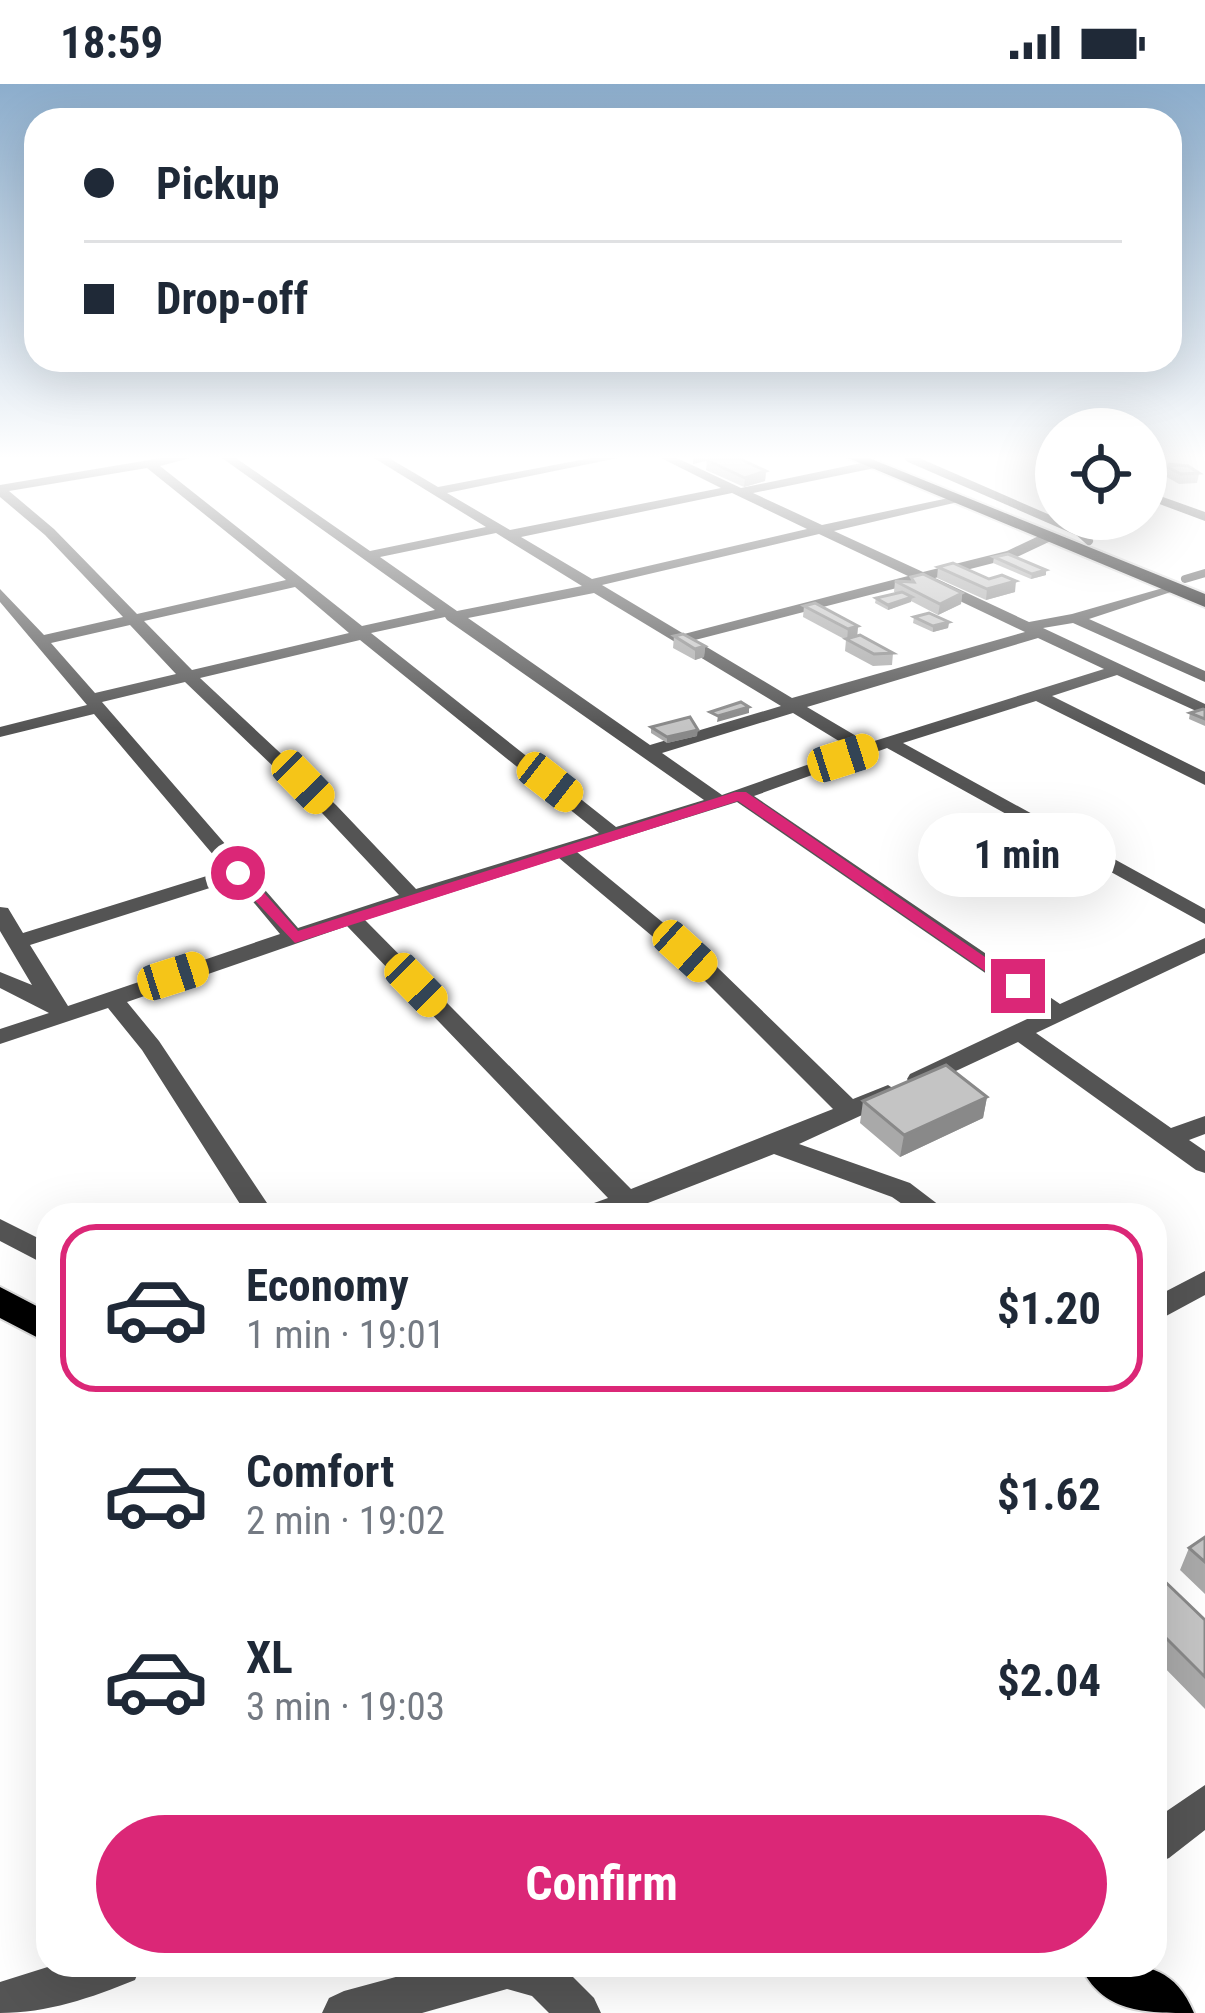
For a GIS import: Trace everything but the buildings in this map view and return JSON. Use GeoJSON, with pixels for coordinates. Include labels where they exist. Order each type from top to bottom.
{"type":"FeatureCollection","features":[{"type":"Feature","properties":{"kind":"main road"},"geometry":{"type":"LineString","coordinates":[[1079,548],[1178,583],[1205,587]]}},
{"type":"Feature","properties":{"kind":"main road"},"geometry":{"type":"LineString","coordinates":[[1105,548],[1205,601]]}},
{"type":"Feature","properties":{"kind":"main road"},"geometry":{"type":"LineString","coordinates":[[0,1301],[36,1322]]}},
{"type":"Feature","properties":{"kind":"main road"},"geometry":{"type":"LineString","coordinates":[[1121,1977],[1167,2013]]}},
{"type":"Feature","properties":{"kind":"street"},"geometry":{"type":"LineString","coordinates":[[65,548],[188,675],[272,750],[412,897]]}},
{"type":"Feature","properties":{"kind":"street"},"geometry":{"type":"LineString","coordinates":[[251,548],[614,835]]}},
{"type":"Feature","properties":{"kind":"street"},"geometry":{"type":"LineString","coordinates":[[355,548],[717,800]]}},
{"type":"Feature","properties":{"kind":"street"},"geometry":{"type":"LineString","coordinates":[[366,556],[412,548]]}},
{"type":"Feature","properties":{"kind":"street"},"geometry":{"type":"LineString","coordinates":[[529,548],[867,750]]}},
{"type":"Feature","properties":{"kind":"street"},"geometry":{"type":"LineString","coordinates":[[0,732],[188,675],[745,548]]}},
{"type":"Feature","properties":{"kind":"street"},"geometry":{"type":"LineString","coordinates":[[857,548],[1205,710]]}},
{"type":"Feature","properties":{"kind":"street"},"geometry":{"type":"LineString","coordinates":[[682,639],[1025,548]]}},
{"type":"Feature","properties":{"kind":"street"},"geometry":{"type":"LineString","coordinates":[[42,640],[293,583]]}},
{"type":"Feature","properties":{"kind":"street"},"geometry":{"type":"LineString","coordinates":[[647,752],[1178,583]]}},
{"type":"Feature","properties":{"kind":"street"},"geometry":{"type":"LineString","coordinates":[[0,593],[295,938]]}},
{"type":"Feature","properties":{"kind":"street"},"geometry":{"type":"LineString","coordinates":[[1075,618],[1205,681]]}},
{"type":"Feature","properties":{"kind":"street"},"geometry":{"type":"LineString","coordinates":[[0,1036],[57,1009],[112,998],[1117,670]]}},
{"type":"Feature","properties":{"kind":"street"},"geometry":{"type":"LineString","coordinates":[[1171,695],[1205,681]]}},
{"type":"Feature","properties":{"kind":"street"},"geometry":{"type":"LineString","coordinates":[[1041,697],[1205,779]]}},
{"type":"Feature","properties":{"kind":"street"},"geometry":{"type":"LineString","coordinates":[[889,742],[1205,918]]}},
{"type":"Feature","properties":{"kind":"street"},"geometry":{"type":"LineString","coordinates":[[740,795],[1057,1012]]}},
{"type":"Feature","properties":{"kind":"street"},"geometry":{"type":"LineString","coordinates":[[563,851],[709,972],[850,1111]]}},
{"type":"Feature","properties":{"kind":"street"},"geometry":{"type":"LineString","coordinates":[[16,942],[238,873]]}},
{"type":"Feature","properties":{"kind":"street"},"geometry":{"type":"LineString","coordinates":[[0,913],[57,1009]]}},
{"type":"Feature","properties":{"kind":"street"},"geometry":{"type":"LineString","coordinates":[[351,918],[625,1199]]}},
{"type":"Feature","properties":{"kind":"street"},"geometry":{"type":"LineString","coordinates":[[616,1203],[850,1111],[1205,945]]}},
{"type":"Feature","properties":{"kind":"street"},"geometry":{"type":"LineString","coordinates":[[0,979],[57,1009]]}},
{"type":"Feature","properties":{"kind":"street"},"geometry":{"type":"LineString","coordinates":[[112,998],[151,1046],[253,1203]]}},
{"type":"Feature","properties":{"kind":"street"},"geometry":{"type":"LineString","coordinates":[[1018,1031],[1205,1164]]}},
{"type":"Feature","properties":{"kind":"street"},"geometry":{"type":"LineString","coordinates":[[1169,1139],[1205,1124]]}},
{"type":"Feature","properties":{"kind":"street"},"geometry":{"type":"LineString","coordinates":[[774,1144],[901,1190],[920,1203]]}},
{"type":"Feature","properties":{"kind":"street"},"geometry":{"type":"LineString","coordinates":[[0,1228],[36,1249]]}},
{"type":"Feature","properties":{"kind":"street"},"geometry":{"type":"LineString","coordinates":[[1167,1304],[1205,1282]]}},
{"type":"Feature","properties":{"kind":"street"},"geometry":{"type":"LineString","coordinates":[[1167,1835],[1205,1805]]}},
{"type":"Feature","properties":{"kind":"street"},"geometry":{"type":"LineString","coordinates":[[0,2004],[83,1977]]}},
{"type":"Feature","properties":{"kind":"street"},"geometry":{"type":"LineString","coordinates":[[344,2013],[474,1977]]}},
{"type":"Feature","properties":{"kind":"street"},"geometry":{"type":"LineString","coordinates":[[540,1977],[579,2013]]}},
{"type":"Feature","properties":{"kind":"lane"},"geometry":{"type":"LineString","coordinates":[[1178,583],[1205,573]]}},
{"type":"Feature","properties":{"kind":"route"},"geometry":{"type":"LineString","coordinates":[[238,873],[295,938],[740,795],[1018,986]]}}]}
